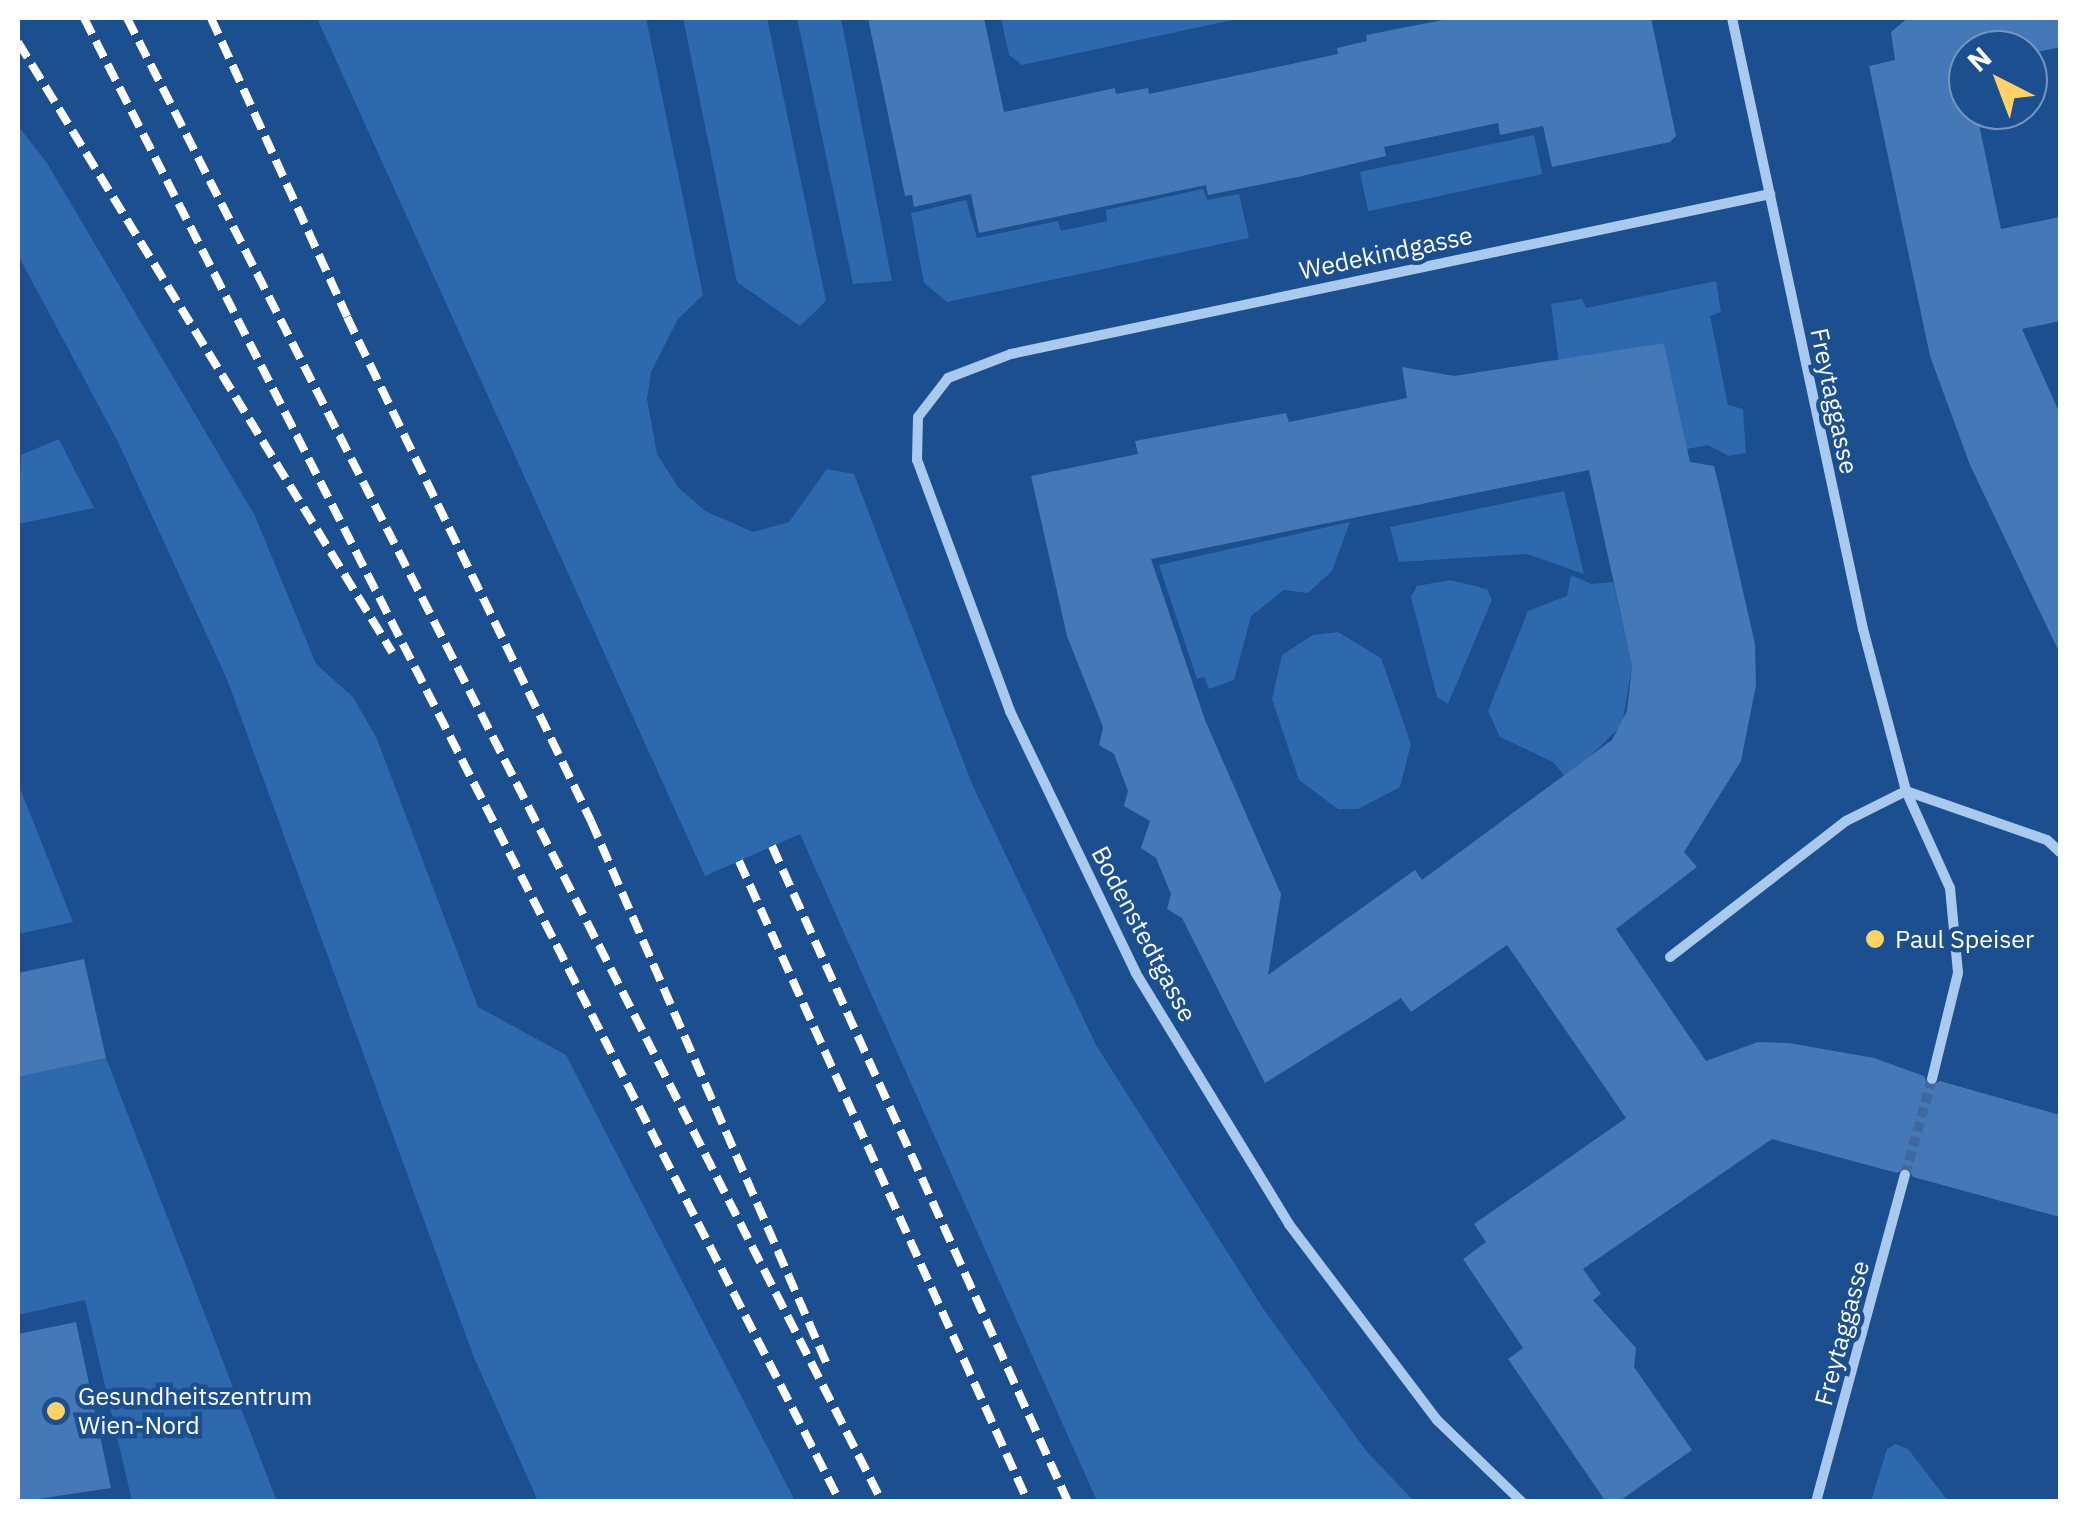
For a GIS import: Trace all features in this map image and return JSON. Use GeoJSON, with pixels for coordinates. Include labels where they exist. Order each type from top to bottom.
{"type":"FeatureCollection","features":[{"type":"Feature","properties":{"kind":"street","name":"Freytaggasse"},"geometry":{"type":"LineString","coordinates":[[1732,18],[1862,629],[1906,792],[1952,902],[1958,973],[1932,1079]]}},
{"type":"Feature","properties":{"kind":"street","name":"Wedekindgasse"},"geometry":{"type":"LineString","coordinates":[[1011,354],[1770,194]]}},
{"type":"Feature","properties":{"kind":"street","name":"Bodenstedtgasse"},"geometry":{"type":"LineString","coordinates":[[1011,354],[968,367],[935,389],[918,417],[917,460],[1010,712],[1136,973],[1289,1224],[1437,1420],[1522,1502]]}},
{"type":"Feature","properties":{"kind":"street"},"geometry":{"type":"LineString","coordinates":[[1670,957],[1846,821],[1906,792],[2047,840],[2060,852]]}},
{"type":"Feature","properties":{"kind":"street","name":"Freytaggasse"},"geometry":{"type":"LineString","coordinates":[[1816,1502],[1905,1175]]}},
{"type":"Feature","properties":{"kind":"shaded area"},"geometry":{"type":"Polygon","coordinates":[[[317,18],[646,18],[703,295],[678,319],[651,372],[647,399],[657,454],[678,487],[705,511],[753,532],[789,522],[827,469],[854,474],[972,784],[1096,1045],[1264,1310],[1367,1452],[1414,1501],[1097,1501],[800,834],[705,876],[317,18]]]}},
{"type":"Feature","properties":{"kind":"shaded area"},"geometry":{"type":"Polygon","coordinates":[[[683,18],[767,18],[826,301],[800,326],[737,282],[683,18]]]}},
{"type":"Feature","properties":{"kind":"shaded area"},"geometry":{"type":"Polygon","coordinates":[[[797,18],[841,18],[892,281],[853,284],[797,18]]]}},
{"type":"Feature","properties":{"kind":"shaded area"},"geometry":{"type":"Polygon","coordinates":[[[1001,18],[1242,18],[1022,65],[1009,55],[1001,18]]]}},
{"type":"Feature","properties":{"kind":"shaded area"},"geometry":{"type":"Polygon","coordinates":[[[18,126],[47,163],[255,516],[316,664],[353,697],[377,739],[478,1007],[566,1055],[795,1501],[538,1501],[473,1355],[227,679],[118,442],[18,255],[18,126]]]}},
{"type":"Feature","properties":{"kind":"shaded area"},"geometry":{"type":"Polygon","coordinates":[[[1534,135],[1542,174],[1368,211],[1360,172],[1534,135]]]}},
{"type":"Feature","properties":{"kind":"shaded area"},"geometry":{"type":"Polygon","coordinates":[[[1203,189],[1207,200],[1239,194],[1249,238],[947,302],[924,283],[911,213],[966,200],[977,238],[1058,221],[1061,231],[1107,221],[1106,210],[1203,189]]]}},
{"type":"Feature","properties":{"kind":"shaded area"},"geometry":{"type":"Polygon","coordinates":[[[1716,281],[1721,312],[1710,316],[1728,405],[1743,409],[1746,453],[1729,456],[1708,445],[1687,449],[1664,343],[1559,364],[1551,304],[1582,299],[1586,308],[1716,281]]]}},
{"type":"Feature","properties":{"kind":"shaded area"},"geometry":{"type":"Polygon","coordinates":[[[59,439],[94,508],[18,524],[21,455],[59,439]]]}},
{"type":"Feature","properties":{"kind":"shaded area"},"geometry":{"type":"Polygon","coordinates":[[[1564,491],[1584,574],[1527,554],[1399,562],[1390,527],[1564,491]]]}},
{"type":"Feature","properties":{"kind":"shaded area"},"geometry":{"type":"Polygon","coordinates":[[[1350,522],[1332,571],[1308,593],[1284,590],[1251,616],[1234,680],[1209,689],[1204,677],[1197,679],[1159,565],[1350,522]]]}},
{"type":"Feature","properties":{"kind":"shaded area"},"geometry":{"type":"Polygon","coordinates":[[[1571,575],[1591,584],[1613,582],[1632,666],[1622,725],[1567,779],[1553,762],[1500,737],[1488,711],[1528,611],[1567,596],[1571,575]]]}},
{"type":"Feature","properties":{"kind":"shaded area"},"geometry":{"type":"Polygon","coordinates":[[[1450,580],[1487,589],[1492,600],[1448,704],[1437,697],[1411,597],[1417,586],[1450,580]]]}},
{"type":"Feature","properties":{"kind":"shaded area"},"geometry":{"type":"Polygon","coordinates":[[[1338,632],[1381,658],[1411,744],[1400,787],[1358,809],[1338,809],[1299,780],[1272,699],[1282,655],[1313,635],[1338,632]]]}},
{"type":"Feature","properties":{"kind":"shaded area"},"geometry":{"type":"Polygon","coordinates":[[[18,783],[73,922],[18,934],[18,783]]]}},
{"type":"Feature","properties":{"kind":"shaded area"},"geometry":{"type":"Polygon","coordinates":[[[106,1058],[276,1499],[132,1501],[85,1300],[18,1315],[18,1077],[106,1058]]]}},
{"type":"Feature","properties":{"kind":"shaded area"},"geometry":{"type":"Polygon","coordinates":[[[1896,1444],[1908,1449],[1948,1501],[1871,1501],[1887,1449],[1896,1444]]]}},
{"type":"Feature","properties":{"kind":"building"},"geometry":{"type":"Polygon","coordinates":[[[868,18],[984,18],[1004,112],[1115,88],[1116,94],[1148,88],[1149,94],[1338,54],[1337,48],[1367,41],[1366,35],[1453,18],[1651,18],[1676,136],[1670,142],[1552,167],[1543,126],[1500,135],[1498,123],[1384,147],[1386,156],[1298,177],[1208,195],[1206,185],[979,233],[971,194],[914,207],[912,195],[905,196],[868,18]]]}},
{"type":"Feature","properties":{"kind":"building"},"geometry":{"type":"Polygon","coordinates":[[[1908,18],[2060,18],[2060,47],[2048,50],[2048,30],[1948,30],[1948,130],[1980,130],[2001,229],[2060,217],[2060,321],[2022,329],[2060,414],[2060,654],[1970,465],[1930,356],[1869,66],[1895,60],[1891,32],[1908,18]]]}},
{"type":"Feature","properties":{"kind":"building"},"geometry":{"type":"Polygon","coordinates":[[[1664,343],[1690,462],[1714,466],[1755,644],[1756,685],[1741,761],[1684,852],[1697,867],[1616,929],[1706,1061],[1758,1042],[1789,1043],[1874,1058],[1924,1076],[1929,1087],[1940,1081],[2060,1115],[2060,1217],[1913,1177],[1908,1167],[1897,1173],[1772,1139],[1583,1269],[1601,1294],[1593,1300],[1636,1348],[1634,1367],[1692,1450],[1618,1502],[1606,1502],[1508,1359],[1523,1348],[1463,1259],[1486,1242],[1474,1224],[1626,1118],[1507,945],[1411,1012],[1401,998],[1265,1083],[1182,918],[1167,909],[1171,894],[1156,858],[1141,848],[1150,821],[1124,806],[1128,791],[1114,754],[1099,745],[1103,727],[1067,636],[1031,476],[1138,454],[1135,441],[1286,413],[1289,422],[1407,398],[1402,367],[1454,376],[1664,343]],[[1589,470],[1151,559],[1205,720],[1281,894],[1268,975],[1415,870],[1422,880],[1612,740],[1627,711],[1632,666],[1589,470]]]}},
{"type":"Feature","properties":{"kind":"building"},"geometry":{"type":"Polygon","coordinates":[[[84,959],[106,1058],[18,1077],[18,973],[84,959]]]}},
{"type":"Feature","properties":{"kind":"building","name":"Gesundheitszentrum Wien-Nord"},"geometry":{"type":"Polygon","coordinates":[[[76,1322],[111,1488],[18,1502],[18,1334],[76,1322]]]}},
{"type":"Feature","properties":{"kind":"tunnel"},"geometry":{"type":"LineString","coordinates":[[1905,1175],[1932,1079]]}},
{"type":"Feature","properties":{"kind":"railway"},"geometry":{"type":"LineString","coordinates":[[84,18],[840,1502]]}},
{"type":"Feature","properties":{"kind":"railway"},"geometry":{"type":"LineString","coordinates":[[127,18],[882,1502]]}},
{"type":"Feature","properties":{"kind":"railway"},"geometry":{"type":"LineString","coordinates":[[211,18],[347,317],[591,821],[829,1369]]}},
{"type":"Feature","properties":{"kind":"railway"},"geometry":{"type":"LineString","coordinates":[[18,42],[392,652]]}},
{"type":"Feature","properties":{"kind":"railway"},"geometry":{"type":"LineString","coordinates":[[772,846],[1068,1502]]}},
{"type":"Feature","properties":{"kind":"railway"},"geometry":{"type":"LineString","coordinates":[[739,861],[1028,1502]]}},
{"type":"Feature","properties":{"kind":"place","name":"Paul Speiser"},"geometry":{"type":"Point","coordinates":[1875,939]}},
{"type":"Feature","properties":{"kind":"place","name":"Gesundheitszentrum Wien-Nord"},"geometry":{"type":"Point","coordinates":[56,1411]}}]}
